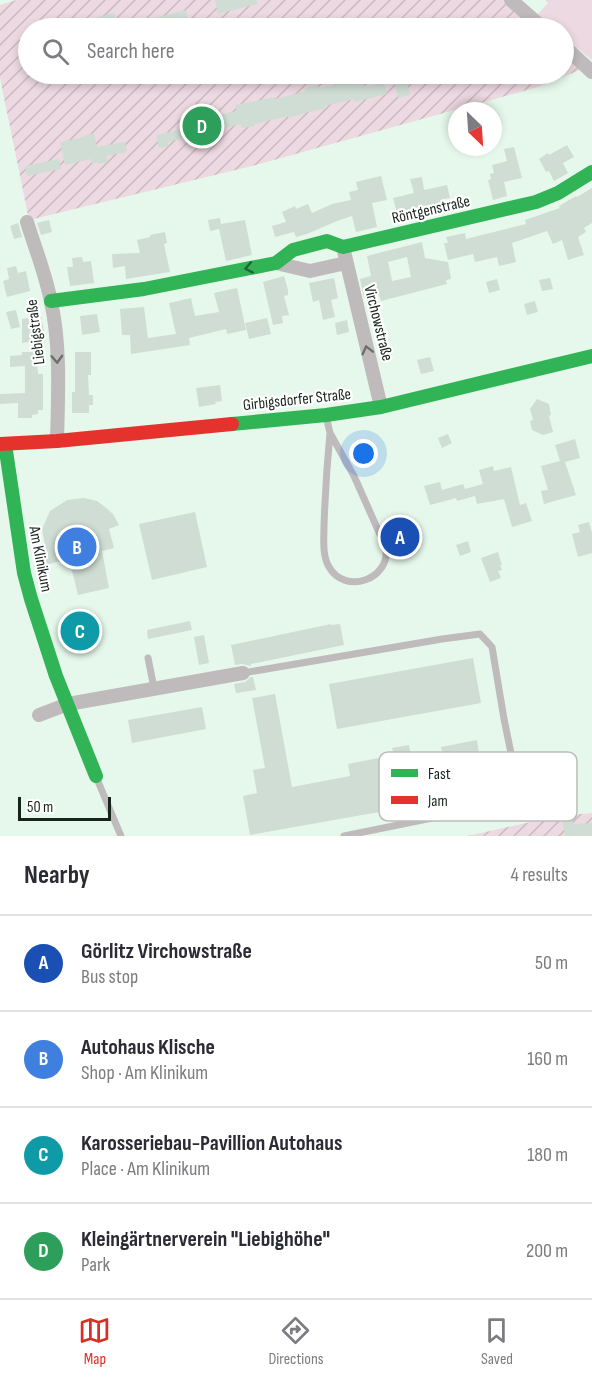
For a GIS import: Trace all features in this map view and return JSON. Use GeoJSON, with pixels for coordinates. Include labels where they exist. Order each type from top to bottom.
{"type":"FeatureCollection","features":[{"type":"Feature","properties":{"kind":"street"},"geometry":{"type":"LineString","coordinates":[[511,0],[532,18]]}},
{"type":"Feature","properties":{"kind":"street"},"geometry":{"type":"LineString","coordinates":[[574,55],[592,72]]}},
{"type":"Feature","properties":{"kind":"street","name":"Röntgenstraße"},"geometry":{"type":"LineString","coordinates":[[276,263],[293,250],[327,241],[343,247],[536,202],[558,193],[592,172]]}},
{"type":"Feature","properties":{"kind":"street","name":"Liebigstraße"},"geometry":{"type":"LineString","coordinates":[[27,222],[51,301],[55,326],[58,381],[57,441]]}},
{"type":"Feature","properties":{"kind":"street","name":"Virchowstraße"},"geometry":{"type":"LineString","coordinates":[[343,247],[381,407]]}},
{"type":"Feature","properties":{"kind":"street","name":"Röntgenstraße"},"geometry":{"type":"LineString","coordinates":[[51,301],[144,289],[276,263],[310,271],[346,263]]}},
{"type":"Feature","properties":{"kind":"street","name":"Girbigsdorfer Straße"},"geometry":{"type":"LineString","coordinates":[[3,444],[57,441],[326,415],[381,407],[592,356]]}},
{"type":"Feature","properties":{"kind":"street","name":"Am Klinikum"},"geometry":{"type":"LineString","coordinates":[[3,444],[27,590],[50,662],[96,776]]}},
{"type":"Feature","properties":{"kind":"street"},"geometry":{"type":"LineString","coordinates":[[39,715],[68,704],[243,674]]}},
{"type":"Feature","properties":{"kind":"lane"},"geometry":{"type":"LineString","coordinates":[[326,415],[330,433],[354,476],[386,548],[387,557],[383,566],[376,574],[364,580],[353,582],[340,578],[329,568],[325,553],[325,488],[330,433]]}},
{"type":"Feature","properties":{"kind":"lane"},"geometry":{"type":"LineString","coordinates":[[243,674],[480,634],[492,647],[511,752]]}},
{"type":"Feature","properties":{"kind":"lane"},"geometry":{"type":"LineString","coordinates":[[148,658],[154,688]]}},
{"type":"Feature","properties":{"kind":"lane"},"geometry":{"type":"LineString","coordinates":[[96,776],[121,836]]}},
{"type":"Feature","properties":{"kind":"lane"},"geometry":{"type":"LineString","coordinates":[[344,836],[418,821]]}},
{"type":"Feature","properties":{"kind":"shaded area"},"geometry":{"type":"Polygon","coordinates":[[[16,0],[504,0],[526,18],[18,18],[18,84],[545,84],[484,102],[448,102],[448,112],[252,166],[29,220],[0,78],[0,5],[16,0]]]}},
{"type":"Feature","properties":{"kind":"shaded area"},"geometry":{"type":"Polygon","coordinates":[[[545,0],[592,0],[592,60],[574,45],[574,18],[541,18],[537,15],[548,3],[545,0]]]}},
{"type":"Feature","properties":{"kind":"shaded area"},"geometry":{"type":"Polygon","coordinates":[[[574,59],[585,68],[574,72],[574,59]]]}},
{"type":"Feature","properties":{"kind":"shaded area"},"geometry":{"type":"Polygon","coordinates":[[[592,813],[592,836],[467,836],[535,821],[577,821],[577,814],[592,813]]]}},
{"type":"Feature","properties":{"kind":"building"},"geometry":{"type":"Polygon","coordinates":[[[215,0],[257,0],[257,4],[218,14],[215,0]]]}},
{"type":"Feature","properties":{"kind":"building"},"geometry":{"type":"Polygon","coordinates":[[[186,10],[187,18],[155,18],[186,10]]]}},
{"type":"Feature","properties":{"kind":"building"},"geometry":{"type":"Polygon","coordinates":[[[114,13],[115,18],[95,18],[114,13]]]}},
{"type":"Feature","properties":{"kind":"building"},"geometry":{"type":"Polygon","coordinates":[[[338,84],[364,84],[365,87],[384,84],[387,94],[355,102],[355,99],[324,106],[325,109],[254,124],[255,126],[242,128],[241,124],[221,129],[218,115],[237,111],[235,105],[275,97],[275,99],[303,92],[305,88],[318,85],[319,88],[338,84]]]}},
{"type":"Feature","properties":{"kind":"building"},"geometry":{"type":"Polygon","coordinates":[[[395,84],[408,84],[410,95],[398,98],[395,84]]]}},
{"type":"Feature","properties":{"kind":"building"},"geometry":{"type":"Polygon","coordinates":[[[209,123],[211,137],[197,140],[195,126],[209,123]]]}},
{"type":"Feature","properties":{"kind":"building"},"geometry":{"type":"Polygon","coordinates":[[[190,127],[192,136],[168,142],[169,146],[159,148],[156,135],[190,127]]]}},
{"type":"Feature","properties":{"kind":"building"},"geometry":{"type":"Polygon","coordinates":[[[94,133],[97,147],[125,142],[127,152],[106,156],[108,162],[92,164],[91,159],[65,165],[60,142],[94,133]]]}},
{"type":"Feature","properties":{"kind":"building"},"geometry":{"type":"Polygon","coordinates":[[[567,145],[574,157],[563,163],[568,173],[554,181],[539,159],[567,145]]]}},
{"type":"Feature","properties":{"kind":"building"},"geometry":{"type":"Polygon","coordinates":[[[514,147],[522,178],[504,182],[507,196],[493,200],[488,180],[491,179],[490,174],[494,173],[492,165],[507,161],[504,149],[514,147]]]}},
{"type":"Feature","properties":{"kind":"building"},"geometry":{"type":"Polygon","coordinates":[[[59,159],[61,169],[27,176],[25,166],[59,159]]]}},
{"type":"Feature","properties":{"kind":"building"},"geometry":{"type":"Polygon","coordinates":[[[381,176],[387,200],[372,203],[377,227],[356,232],[352,216],[296,237],[294,232],[275,237],[272,226],[286,222],[282,212],[295,206],[296,209],[308,204],[312,213],[332,204],[351,200],[349,192],[358,190],[356,182],[381,176]]]}},
{"type":"Feature","properties":{"kind":"building"},"geometry":{"type":"Polygon","coordinates":[[[422,177],[424,190],[447,185],[450,198],[444,199],[445,204],[439,205],[441,212],[419,217],[417,208],[397,213],[393,198],[414,193],[410,179],[422,177]]]}},
{"type":"Feature","properties":{"kind":"building"},"geometry":{"type":"Polygon","coordinates":[[[592,188],[592,223],[584,228],[586,232],[578,237],[584,255],[568,260],[562,240],[553,244],[547,231],[512,243],[516,262],[499,266],[497,257],[475,262],[473,254],[448,260],[444,243],[448,243],[446,237],[465,233],[466,239],[526,224],[525,220],[560,208],[559,206],[592,188]]]}},
{"type":"Feature","properties":{"kind":"building"},"geometry":{"type":"Polygon","coordinates":[[[220,218],[221,224],[245,220],[252,255],[226,261],[219,229],[210,231],[208,220],[220,218]]]}},
{"type":"Feature","properties":{"kind":"building"},"geometry":{"type":"Polygon","coordinates":[[[49,220],[52,232],[41,235],[37,223],[49,220]]]}},
{"type":"Feature","properties":{"kind":"building"},"geometry":{"type":"Polygon","coordinates":[[[18,223],[22,237],[14,239],[10,226],[18,223]]]}},
{"type":"Feature","properties":{"kind":"building"},"geometry":{"type":"Polygon","coordinates":[[[165,232],[167,243],[164,244],[170,272],[126,279],[125,266],[113,268],[112,254],[140,253],[137,240],[165,232]]]}},
{"type":"Feature","properties":{"kind":"building"},"geometry":{"type":"Polygon","coordinates":[[[422,242],[425,258],[448,262],[451,279],[446,280],[447,284],[381,301],[379,295],[364,298],[360,279],[371,276],[367,256],[422,242]],[[407,257],[388,262],[392,281],[411,277],[407,257]]]}},
{"type":"Feature","properties":{"kind":"building"},"geometry":{"type":"Polygon","coordinates":[[[82,257],[83,262],[91,261],[94,283],[70,286],[67,267],[73,267],[72,258],[82,257]]]}},
{"type":"Feature","properties":{"kind":"building"},"geometry":{"type":"Polygon","coordinates":[[[16,266],[18,273],[26,271],[30,291],[7,297],[3,281],[9,279],[7,268],[16,266]]]}},
{"type":"Feature","properties":{"kind":"building"},"geometry":{"type":"Polygon","coordinates":[[[284,276],[288,295],[284,296],[289,315],[282,316],[283,323],[273,325],[263,282],[284,276]]]}},
{"type":"Feature","properties":{"kind":"building"},"geometry":{"type":"Polygon","coordinates":[[[334,278],[338,298],[331,300],[335,317],[323,320],[319,300],[313,302],[309,283],[334,278]]]}},
{"type":"Feature","properties":{"kind":"building"},"geometry":{"type":"Polygon","coordinates":[[[550,278],[553,289],[542,291],[539,280],[550,278]]]}},
{"type":"Feature","properties":{"kind":"building"},"geometry":{"type":"Polygon","coordinates":[[[497,279],[500,290],[489,293],[486,282],[497,279]]]}},
{"type":"Feature","properties":{"kind":"building"},"geometry":{"type":"Polygon","coordinates":[[[237,288],[246,330],[227,334],[226,329],[189,338],[190,345],[131,354],[130,335],[122,335],[120,309],[144,307],[148,338],[176,334],[169,303],[191,298],[195,316],[219,312],[214,293],[237,288]]]}},
{"type":"Feature","properties":{"kind":"building"},"geometry":{"type":"Polygon","coordinates":[[[535,301],[538,312],[527,315],[524,304],[535,301]]]}},
{"type":"Feature","properties":{"kind":"building"},"geometry":{"type":"Polygon","coordinates":[[[16,310],[20,327],[11,329],[6,312],[16,310]]]}},
{"type":"Feature","properties":{"kind":"building"},"geometry":{"type":"Polygon","coordinates":[[[97,314],[100,332],[82,335],[80,316],[97,314]]]}},
{"type":"Feature","properties":{"kind":"building"},"geometry":{"type":"Polygon","coordinates":[[[41,316],[46,340],[22,343],[22,319],[41,316]]]}},
{"type":"Feature","properties":{"kind":"building"},"geometry":{"type":"Polygon","coordinates":[[[267,318],[271,334],[249,339],[245,323],[267,318]]]}},
{"type":"Feature","properties":{"kind":"building"},"geometry":{"type":"Polygon","coordinates":[[[347,320],[349,332],[337,335],[335,323],[347,320]]]}},
{"type":"Feature","properties":{"kind":"building"},"geometry":{"type":"Polygon","coordinates":[[[22,352],[39,352],[38,374],[43,374],[43,410],[38,410],[38,414],[32,415],[32,418],[18,418],[18,403],[0,404],[0,394],[25,393],[25,366],[10,367],[10,356],[22,355],[22,352]]]}},
{"type":"Feature","properties":{"kind":"building"},"geometry":{"type":"Polygon","coordinates":[[[75,352],[91,352],[91,375],[88,375],[89,395],[93,395],[93,405],[89,405],[89,413],[72,413],[72,392],[75,392],[75,352]]]}},
{"type":"Feature","properties":{"kind":"building"},"geometry":{"type":"Polygon","coordinates":[[[430,357],[434,371],[421,374],[417,360],[430,357]]]}},
{"type":"Feature","properties":{"kind":"building"},"geometry":{"type":"Polygon","coordinates":[[[220,385],[222,401],[199,407],[196,388],[220,385]]]}},
{"type":"Feature","properties":{"kind":"building"},"geometry":{"type":"Polygon","coordinates":[[[537,399],[549,404],[553,432],[543,435],[532,430],[530,421],[533,420],[530,409],[537,399]]]}},
{"type":"Feature","properties":{"kind":"building"},"geometry":{"type":"Polygon","coordinates":[[[448,434],[452,443],[442,448],[438,438],[448,434]]]}},
{"type":"Feature","properties":{"kind":"building"},"geometry":{"type":"Polygon","coordinates":[[[575,439],[580,458],[565,462],[576,495],[544,504],[541,491],[548,490],[541,466],[560,461],[555,445],[575,439]]]}},
{"type":"Feature","properties":{"kind":"building"},"geometry":{"type":"Polygon","coordinates":[[[493,466],[494,471],[511,467],[520,505],[526,503],[532,521],[512,527],[504,499],[477,504],[475,496],[430,505],[424,486],[440,482],[442,490],[463,484],[465,489],[483,484],[479,470],[493,466]]]}},
{"type":"Feature","properties":{"kind":"building"},"geometry":{"type":"Polygon","coordinates":[[[84,498],[97,501],[105,507],[113,514],[119,525],[109,529],[114,548],[102,551],[109,588],[78,595],[69,559],[45,565],[41,545],[45,545],[42,529],[50,511],[67,500],[84,498]]]}},
{"type":"Feature","properties":{"kind":"building"},"geometry":{"type":"Polygon","coordinates":[[[195,512],[207,567],[152,580],[139,524],[195,512]]]}},
{"type":"Feature","properties":{"kind":"building"},"geometry":{"type":"Polygon","coordinates":[[[589,522],[592,533],[592,553],[578,557],[572,534],[580,532],[578,525],[589,522]]]}},
{"type":"Feature","properties":{"kind":"building"},"geometry":{"type":"Polygon","coordinates":[[[468,541],[471,552],[460,556],[456,545],[468,541]]]}},
{"type":"Feature","properties":{"kind":"building"},"geometry":{"type":"Polygon","coordinates":[[[498,552],[502,565],[500,565],[502,570],[498,571],[501,578],[490,582],[481,558],[498,552]]]}},
{"type":"Feature","properties":{"kind":"building"},"geometry":{"type":"Polygon","coordinates":[[[80,617],[90,621],[94,631],[90,641],[80,645],[70,641],[66,631],[70,621],[80,617]]]}},
{"type":"Feature","properties":{"kind":"building"},"geometry":{"type":"Polygon","coordinates":[[[190,621],[192,630],[148,639],[147,630],[190,621]]]}},
{"type":"Feature","properties":{"kind":"building"},"geometry":{"type":"Polygon","coordinates":[[[340,624],[344,645],[251,664],[251,666],[235,665],[231,645],[340,624]]]}},
{"type":"Feature","properties":{"kind":"building"},"geometry":{"type":"Polygon","coordinates":[[[204,635],[209,663],[199,665],[194,637],[204,635]]]}},
{"type":"Feature","properties":{"kind":"building"},"geometry":{"type":"Polygon","coordinates":[[[473,658],[481,703],[337,729],[329,684],[473,658]]]}},
{"type":"Feature","properties":{"kind":"building"},"geometry":{"type":"Polygon","coordinates":[[[253,677],[256,690],[236,693],[234,684],[245,682],[253,677]]]}},
{"type":"Feature","properties":{"kind":"building"},"geometry":{"type":"Polygon","coordinates":[[[275,694],[292,787],[350,776],[348,764],[379,758],[379,812],[250,835],[243,796],[257,793],[253,770],[265,768],[252,698],[275,694]]]}},
{"type":"Feature","properties":{"kind":"building"},"geometry":{"type":"Polygon","coordinates":[[[202,707],[206,729],[132,743],[128,720],[202,707]]]}},
{"type":"Feature","properties":{"kind":"building"},"geometry":{"type":"Polygon","coordinates":[[[477,740],[479,752],[442,752],[441,747],[477,740]]]}},
{"type":"Feature","properties":{"kind":"building"},"geometry":{"type":"Polygon","coordinates":[[[409,745],[410,752],[393,752],[392,748],[409,745]]]}},
{"type":"Feature","properties":{"kind":"building"},"geometry":{"type":"Polygon","coordinates":[[[562,821],[572,821],[573,824],[592,823],[592,836],[565,836],[562,821]]]}},
{"type":"Feature","properties":{"kind":"traffic: fast"},"geometry":{"type":"LineString","coordinates":[[51,301],[144,289],[276,263],[293,250],[327,241],[343,247],[536,202],[558,193],[592,172]]}},
{"type":"Feature","properties":{"kind":"traffic: fast"},"geometry":{"type":"LineString","coordinates":[[232,424],[381,407],[592,356]]}},
{"type":"Feature","properties":{"kind":"traffic: fast"},"geometry":{"type":"LineString","coordinates":[[5,444],[24,573],[31,599],[56,676],[96,776]]}},
{"type":"Feature","properties":{"kind":"traffic: jam"},"geometry":{"type":"LineString","coordinates":[[0,444],[57,441],[232,424]]}},
{"type":"Feature","properties":{"kind":"place","name":"Kleingärtnerverein \"Liebighöhe\""},"geometry":{"type":"Point","coordinates":[202,126]}},
{"type":"Feature","properties":{"kind":"place","name":"Görlitz Virchowstraße"},"geometry":{"type":"Point","coordinates":[400,537]}},
{"type":"Feature","properties":{"kind":"place","name":"Autohaus Klische"},"geometry":{"type":"Point","coordinates":[77,547]}},
{"type":"Feature","properties":{"kind":"place","name":"Karosseriebau-Pavillion Autohaus"},"geometry":{"type":"Point","coordinates":[80,631]}}]}
